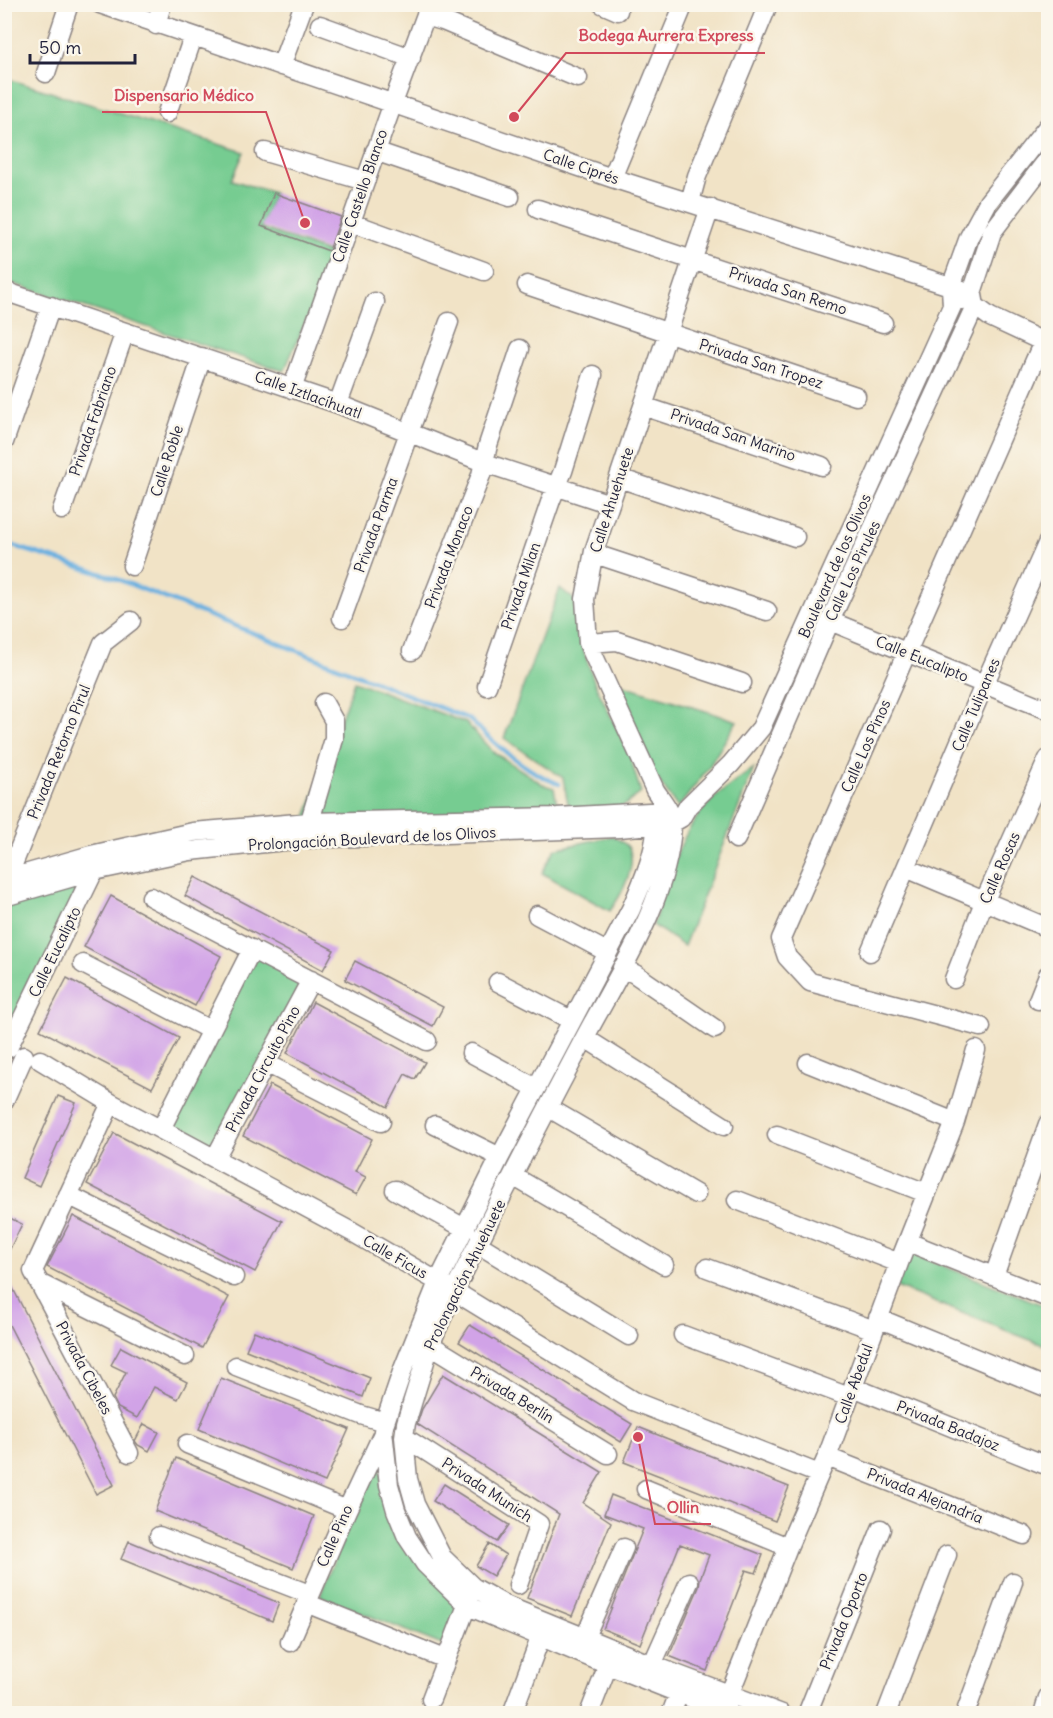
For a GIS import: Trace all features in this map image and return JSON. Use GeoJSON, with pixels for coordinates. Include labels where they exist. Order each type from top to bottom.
{"type":"FeatureCollection","features":[{"type":"Feature","properties":{"kind":"street"},"geometry":{"type":"LineString","coordinates":[[46,73],[69,4]]}},
{"type":"Feature","properties":{"kind":"street","name":"Calle Ciprés"},"geometry":{"type":"LineString","coordinates":[[100,4],[156,25],[612,178],[951,287],[974,300],[990,317],[1046,343]]}},
{"type":"Feature","properties":{"kind":"street"},"geometry":{"type":"LineString","coordinates":[[156,25],[162,4]]}},
{"type":"Feature","properties":{"kind":"street"},"geometry":{"type":"LineString","coordinates":[[281,66],[304,4]]}},
{"type":"Feature","properties":{"kind":"street"},"geometry":{"type":"LineString","coordinates":[[612,178],[684,4]]}},
{"type":"Feature","properties":{"kind":"street"},"geometry":{"type":"LineString","coordinates":[[690,202],[697,176],[767,7]]}},
{"type":"Feature","properties":{"kind":"street"},"geometry":{"type":"LineString","coordinates":[[428,10],[443,21],[578,78]]}},
{"type":"Feature","properties":{"kind":"street","name":"Calle Castello Blanco"},"geometry":{"type":"LineString","coordinates":[[292,389],[375,152],[428,10]]}},
{"type":"Feature","properties":{"kind":"street"},"geometry":{"type":"LineString","coordinates":[[320,25],[411,58]]}},
{"type":"Feature","properties":{"kind":"street"},"geometry":{"type":"LineString","coordinates":[[167,113],[193,37]]}},
{"type":"Feature","properties":{"kind":"street","name":"Boulevard de los Olivos"},"geometry":{"type":"LineString","coordinates":[[664,818],[681,818],[688,806],[731,764],[762,728],[952,306],[951,287],[969,237],[988,202],[1048,126]]}},
{"type":"Feature","properties":{"kind":"street"},"geometry":{"type":"LineString","coordinates":[[265,152],[365,181]]}},
{"type":"Feature","properties":{"kind":"street"},"geometry":{"type":"LineString","coordinates":[[375,152],[510,197]]}},
{"type":"Feature","properties":{"kind":"street"},"geometry":{"type":"LineString","coordinates":[[952,306],[974,300],[992,232],[1048,159]]}},
{"type":"Feature","properties":{"kind":"street","name":"Calle Ahuehuete"},"geometry":{"type":"LineString","coordinates":[[664,818],[654,790],[588,643],[585,599],[594,551],[710,208]]}},
{"type":"Feature","properties":{"kind":"street","name":"Privada San Remo"},"geometry":{"type":"LineString","coordinates":[[538,209],[883,322]]}},
{"type":"Feature","properties":{"kind":"street"},"geometry":{"type":"LineString","coordinates":[[352,223],[484,271]]}},
{"type":"Feature","properties":{"kind":"street","name":"Privada San Tropez"},"geometry":{"type":"LineString","coordinates":[[527,285],[856,396]]}},
{"type":"Feature","properties":{"kind":"street","name":"Calle Iztlacíhuatl"},"geometry":{"type":"LineString","coordinates":[[4,291],[338,404],[485,462],[556,488],[610,504]]}},
{"type":"Feature","properties":{"kind":"street","name":"Calle Los Pirules"},"geometry":{"type":"LineString","coordinates":[[736,839],[830,621],[974,300]]}},
{"type":"Feature","properties":{"kind":"street"},"geometry":{"type":"LineString","coordinates":[[338,404],[375,302]]}},
{"type":"Feature","properties":{"kind":"street"},"geometry":{"type":"LineString","coordinates":[[4,442],[51,306]]}},
{"type":"Feature","properties":{"kind":"street","name":"Privada Parma"},"geometry":{"type":"LineString","coordinates":[[342,618],[449,322]]}},
{"type":"Feature","properties":{"kind":"street","name":"Privada Fabriano"},"geometry":{"type":"LineString","coordinates":[[62,510],[125,332]]}},
{"type":"Feature","properties":{"kind":"street","name":"Calle Los Pinos"},"geometry":{"type":"LineString","coordinates":[[981,1027],[810,982],[786,957],[781,939],[906,653],[1046,343]]}},
{"type":"Feature","properties":{"kind":"street","name":"Privada Monaco"},"geometry":{"type":"LineString","coordinates":[[412,651],[485,462],[488,445],[520,349]]}},
{"type":"Feature","properties":{"kind":"street","name":"Calle Roble"},"geometry":{"type":"LineString","coordinates":[[132,566],[202,357]]}},
{"type":"Feature","properties":{"kind":"street","name":"Privada Milan"},"geometry":{"type":"LineString","coordinates":[[487,686],[593,375]]}},
{"type":"Feature","properties":{"kind":"street","name":"Privada San Marino"},"geometry":{"type":"LineString","coordinates":[[643,406],[822,466]]}},
{"type":"Feature","properties":{"kind":"street"},"geometry":{"type":"LineString","coordinates":[[619,478],[795,537]]}},
{"type":"Feature","properties":{"kind":"street","name":"Calle Tulipanes"},"geometry":{"type":"LineString","coordinates":[[870,952],[1048,542]]}},
{"type":"Feature","properties":{"kind":"street"},"geometry":{"type":"LineString","coordinates":[[594,551],[601,556],[767,610]]}},
{"type":"Feature","properties":{"kind":"street","name":"Privada Retorno Pirul"},"geometry":{"type":"LineString","coordinates":[[6,888],[103,643],[131,621]]}},
{"type":"Feature","properties":{"kind":"street","name":"Calle Eucalipto"},"geometry":{"type":"LineString","coordinates":[[830,621],[1048,710]]}},
{"type":"Feature","properties":{"kind":"street"},"geometry":{"type":"LineString","coordinates":[[588,643],[617,641],[742,683]]}},
{"type":"Feature","properties":{"kind":"street"},"geometry":{"type":"LineString","coordinates":[[307,831],[334,738],[334,721],[324,703]]}},
{"type":"Feature","properties":{"kind":"street","name":"Calle Rosas"},"geometry":{"type":"LineString","coordinates":[[954,979],[984,902],[1048,759]]}},
{"type":"Feature","properties":{"kind":"street","name":"Prolongación Boulevard de los Olivos"},"geometry":{"type":"LineString","coordinates":[[6,888],[92,863],[190,851],[307,831],[664,818]]}},
{"type":"Feature","properties":{"kind":"street","name":"Prolongación Ahuehuete"},"geometry":{"type":"LineString","coordinates":[[664,818],[650,866],[631,909],[500,1157],[438,1282],[406,1423],[408,1479],[415,1504],[442,1557],[473,1587],[505,1605],[652,1665],[782,1713]]}},
{"type":"Feature","properties":{"kind":"street","name":"Prolongación Ahuehuete"},"geometry":{"type":"LineString","coordinates":[[664,818],[667,863],[655,901],[454,1291],[423,1340],[384,1427],[389,1485],[396,1510],[408,1537],[425,1564],[468,1606],[725,1712]]}},
{"type":"Feature","properties":{"kind":"street","name":"Calle Eucalipto"},"geometry":{"type":"LineString","coordinates":[[4,1101],[92,863]]}},
{"type":"Feature","properties":{"kind":"street"},"geometry":{"type":"LineString","coordinates":[[906,868],[1048,928]]}},
{"type":"Feature","properties":{"kind":"street"},"geometry":{"type":"LineString","coordinates":[[151,897],[427,1041]]}},
{"type":"Feature","properties":{"kind":"street"},"geometry":{"type":"LineString","coordinates":[[537,915],[607,952]]}},
{"type":"Feature","properties":{"kind":"street"},"geometry":{"type":"LineString","coordinates":[[160,1129],[203,1026],[245,946]]}},
{"type":"Feature","properties":{"kind":"street"},"geometry":{"type":"LineString","coordinates":[[82,964],[203,1026]]}},
{"type":"Feature","properties":{"kind":"street"},"geometry":{"type":"LineString","coordinates":[[622,968],[635,974],[715,1029]]}},
{"type":"Feature","properties":{"kind":"street"},"geometry":{"type":"LineString","coordinates":[[1038,1000],[1048,975]]}},
{"type":"Feature","properties":{"kind":"street"},"geometry":{"type":"LineString","coordinates":[[498,982],[571,1020]]}},
{"type":"Feature","properties":{"kind":"street","name":"Privada Circuito Pino"},"geometry":{"type":"LineString","coordinates":[[215,1158],[272,1065],[317,983]]}},
{"type":"Feature","properties":{"kind":"street"},"geometry":{"type":"LineString","coordinates":[[585,1038],[724,1126]]}},
{"type":"Feature","properties":{"kind":"street","name":"Calle Abedul"},"geometry":{"type":"LineString","coordinates":[[725,1712],[730,1693],[788,1547],[827,1457],[899,1263],[955,1122],[976,1050]]}},
{"type":"Feature","properties":{"kind":"street"},"geometry":{"type":"LineString","coordinates":[[471,1053],[536,1088]]}},
{"type":"Feature","properties":{"kind":"street","name":"Calle Ficus"},"geometry":{"type":"LineString","coordinates":[[22,1054],[352,1232],[454,1291],[633,1401],[819,1474]]}},
{"type":"Feature","properties":{"kind":"street"},"geometry":{"type":"LineString","coordinates":[[808,1063],[955,1122]]}},
{"type":"Feature","properties":{"kind":"street"},"geometry":{"type":"LineString","coordinates":[[272,1065],[381,1122]]}},
{"type":"Feature","properties":{"kind":"street"},"geometry":{"type":"LineString","coordinates":[[39,1282],[33,1271],[71,1196],[111,1103]]}},
{"type":"Feature","properties":{"kind":"street"},"geometry":{"type":"LineString","coordinates":[[549,1108],[696,1194]]}},
{"type":"Feature","properties":{"kind":"street"},"geometry":{"type":"LineString","coordinates":[[994,1276],[1048,1124]]}},
{"type":"Feature","properties":{"kind":"street"},"geometry":{"type":"LineString","coordinates":[[435,1125],[500,1157]]}},
{"type":"Feature","properties":{"kind":"street"},"geometry":{"type":"LineString","coordinates":[[777,1135],[926,1193]]}},
{"type":"Feature","properties":{"kind":"street"},"geometry":{"type":"LineString","coordinates":[[513,1176],[664,1265]]}},
{"type":"Feature","properties":{"kind":"street"},"geometry":{"type":"LineString","coordinates":[[395,1190],[466,1229]]}},
{"type":"Feature","properties":{"kind":"street"},"geometry":{"type":"LineString","coordinates":[[71,1196],[234,1277]]}},
{"type":"Feature","properties":{"kind":"street"},"geometry":{"type":"LineString","coordinates":[[737,1200],[899,1263]]}},
{"type":"Feature","properties":{"kind":"street"},"geometry":{"type":"LineString","coordinates":[[908,1242],[1048,1298]]}},
{"type":"Feature","properties":{"kind":"street"},"geometry":{"type":"LineString","coordinates":[[478,1244],[629,1336]]}},
{"type":"Feature","properties":{"kind":"street"},"geometry":{"type":"LineString","coordinates":[[707,1268],[876,1324],[1048,1388]]}},
{"type":"Feature","properties":{"kind":"street","name":"Privada Cibeles"},"geometry":{"type":"LineString","coordinates":[[39,1282],[185,1356]]}},
{"type":"Feature","properties":{"kind":"street","name":"Privada Cibeles"},"geometry":{"type":"LineString","coordinates":[[39,1282],[129,1453]]}},
{"type":"Feature","properties":{"kind":"street","name":"Privada Badajoz"},"geometry":{"type":"LineString","coordinates":[[683,1335],[851,1392],[1043,1464]]}},
{"type":"Feature","properties":{"kind":"street","name":"Privada Berlín"},"geometry":{"type":"LineString","coordinates":[[423,1340],[608,1454]]}},
{"type":"Feature","properties":{"kind":"street"},"geometry":{"type":"LineString","coordinates":[[236,1366],[361,1415],[384,1427]]}},
{"type":"Feature","properties":{"kind":"street","name":"Calle Pino"},"geometry":{"type":"LineString","coordinates":[[290,1642],[384,1427]]}},
{"type":"Feature","properties":{"kind":"street","name":"Privada Munich"},"geometry":{"type":"LineString","coordinates":[[408,1439],[539,1524],[518,1585]]}},
{"type":"Feature","properties":{"kind":"street"},"geometry":{"type":"LineString","coordinates":[[187,1444],[347,1510]]}},
{"type":"Feature","properties":{"kind":"street","name":"Privada Alejandría"},"geometry":{"type":"LineString","coordinates":[[827,1457],[1024,1535]]}},
{"type":"Feature","properties":{"kind":"street"},"geometry":{"type":"LineString","coordinates":[[646,1489],[788,1547]]}},
{"type":"Feature","properties":{"kind":"street","name":"Privada Oporto"},"geometry":{"type":"LineString","coordinates":[[807,1713],[880,1529]]}},
{"type":"Feature","properties":{"kind":"street"},"geometry":{"type":"LineString","coordinates":[[159,1536],[445,1659]]}},
{"type":"Feature","properties":{"kind":"street"},"geometry":{"type":"LineString","coordinates":[[585,1637],[624,1548]]}},
{"type":"Feature","properties":{"kind":"street"},"geometry":{"type":"LineString","coordinates":[[886,1713],[947,1555]]}},
{"type":"Feature","properties":{"kind":"street"},"geometry":{"type":"LineString","coordinates":[[652,1665],[689,1582]]}},
{"type":"Feature","properties":{"kind":"street"},"geometry":{"type":"LineString","coordinates":[[965,1713],[1013,1582]]}},
{"type":"Feature","properties":{"kind":"street"},"geometry":{"type":"LineString","coordinates":[[431,1699],[468,1606],[473,1587]]}},
{"type":"Feature","properties":{"kind":"street"},"geometry":{"type":"LineString","coordinates":[[512,1713],[541,1636]]}},
{"type":"Feature","properties":{"kind":"street"},"geometry":{"type":"LineString","coordinates":[[589,1713],[608,1665]]}},
{"type":"Feature","properties":{"kind":"street"},"geometry":{"type":"LineString","coordinates":[[671,1713],[679,1693]]}},
{"type":"Feature","properties":{"kind":"street"},"geometry":{"type":"LineString","coordinates":[[1043,1713],[1048,1697]]}},
{"type":"Feature","properties":{"kind":"green space"},"geometry":{"type":"Polygon","coordinates":[[[5,78],[244,152],[232,180],[274,193],[261,228],[335,255],[284,371],[5,281],[5,78]]]}},
{"type":"Feature","properties":{"kind":"green space"},"geometry":{"type":"Polygon","coordinates":[[[560,588],[576,601],[581,643],[595,684],[629,753],[641,793],[619,809],[569,809],[563,778],[504,738],[560,588]]]}},
{"type":"Feature","properties":{"kind":"green space"},"geometry":{"type":"Polygon","coordinates":[[[354,681],[466,723],[493,752],[544,785],[554,788],[558,809],[304,823],[354,681]]]}},
{"type":"Feature","properties":{"kind":"green space"},"geometry":{"type":"Polygon","coordinates":[[[614,682],[737,721],[709,767],[678,808],[656,777],[614,682]]]}},
{"type":"Feature","properties":{"kind":"green space"},"geometry":{"type":"Polygon","coordinates":[[[754,768],[684,946],[653,925],[675,858],[691,826],[701,812],[713,799],[754,768]]]}},
{"type":"Feature","properties":{"kind":"green space"},"geometry":{"type":"Polygon","coordinates":[[[612,836],[628,847],[631,862],[627,880],[610,911],[542,873],[555,849],[612,836]]]}},
{"type":"Feature","properties":{"kind":"green space"},"geometry":{"type":"Polygon","coordinates":[[[93,871],[5,1039],[5,897],[93,871]]]}},
{"type":"Feature","properties":{"kind":"green space"},"geometry":{"type":"Polygon","coordinates":[[[251,950],[311,981],[217,1153],[164,1124],[251,950]]]}},
{"type":"Feature","properties":{"kind":"green space"},"geometry":{"type":"Polygon","coordinates":[[[905,1251],[1048,1307],[1048,1347],[889,1284],[905,1251]]]}},
{"type":"Feature","properties":{"kind":"green space"},"geometry":{"type":"Polygon","coordinates":[[[377,1451],[388,1510],[458,1609],[442,1645],[320,1596],[377,1451]]]}},
{"type":"Feature","properties":{"kind":"building"},"geometry":{"type":"Polygon","coordinates":[[[274,193],[341,217],[329,251],[261,226],[274,193]]]}},
{"type":"Feature","properties":{"kind":"building"},"geometry":{"type":"Polygon","coordinates":[[[195,877],[334,950],[323,970],[185,896],[195,877]]]}},
{"type":"Feature","properties":{"kind":"building"},"geometry":{"type":"Polygon","coordinates":[[[111,896],[221,956],[195,1006],[84,947],[111,896]]]}},
{"type":"Feature","properties":{"kind":"building"},"geometry":{"type":"Polygon","coordinates":[[[355,961],[443,1007],[433,1026],[345,980],[355,961]]]}},
{"type":"Feature","properties":{"kind":"building"},"geometry":{"type":"Polygon","coordinates":[[[67,978],[179,1038],[152,1088],[40,1030],[67,978]]]}},
{"type":"Feature","properties":{"kind":"building"},"geometry":{"type":"Polygon","coordinates":[[[313,1002],[425,1062],[415,1079],[405,1074],[388,1107],[287,1053],[313,1002]]]}},
{"type":"Feature","properties":{"kind":"building"},"geometry":{"type":"Polygon","coordinates":[[[270,1085],[372,1139],[355,1172],[366,1177],[356,1195],[243,1136],[270,1085]]]}},
{"type":"Feature","properties":{"kind":"building"},"geometry":{"type":"Polygon","coordinates":[[[58,1096],[76,1103],[39,1186],[22,1178],[58,1096]]]}},
{"type":"Feature","properties":{"kind":"building"},"geometry":{"type":"Polygon","coordinates":[[[114,1133],[282,1221],[255,1272],[87,1184],[114,1133]]]}},
{"type":"Feature","properties":{"kind":"building"},"geometry":{"type":"Polygon","coordinates":[[[4,1215],[22,1224],[4,1261],[4,1215]]]}},
{"type":"Feature","properties":{"kind":"building"},"geometry":{"type":"Polygon","coordinates":[[[73,1216],[229,1297],[202,1348],[47,1267],[73,1216]]]}},
{"type":"Feature","properties":{"kind":"building"},"geometry":{"type":"Polygon","coordinates":[[[4,1271],[114,1485],[96,1494],[4,1315],[4,1271]]]}},
{"type":"Feature","properties":{"kind":"building"},"geometry":{"type":"Polygon","coordinates":[[[470,1325],[632,1424],[621,1442],[459,1342],[470,1325]]]}},
{"type":"Feature","properties":{"kind":"building"},"geometry":{"type":"Polygon","coordinates":[[[254,1331],[370,1378],[363,1397],[246,1350],[254,1331]]]}},
{"type":"Feature","properties":{"kind":"building"},"geometry":{"type":"Polygon","coordinates":[[[121,1347],[187,1382],[178,1399],[154,1387],[137,1418],[118,1408],[113,1398],[126,1372],[111,1365],[121,1347]]]}},
{"type":"Feature","properties":{"kind":"building"},"geometry":{"type":"Polygon","coordinates":[[[443,1374],[602,1472],[583,1503],[611,1522],[572,1616],[527,1598],[559,1514],[417,1424],[422,1409],[443,1374]]]}},
{"type":"Feature","properties":{"kind":"building"},"geometry":{"type":"Polygon","coordinates":[[[221,1378],[349,1429],[325,1482],[199,1429],[221,1378]]]}},
{"type":"Feature","properties":{"kind":"building"},"geometry":{"type":"Polygon","coordinates":[[[144,1424],[159,1432],[149,1451],[135,1441],[144,1424]]]}},
{"type":"Feature","properties":{"kind":"building"},"geometry":{"type":"Polygon","coordinates":[[[638,1427],[789,1487],[775,1521],[624,1462],[638,1427]]]}},
{"type":"Feature","properties":{"kind":"building"},"geometry":{"type":"Polygon","coordinates":[[[176,1458],[314,1516],[293,1568],[155,1511],[176,1458]]]}},
{"type":"Feature","properties":{"kind":"building"},"geometry":{"type":"Polygon","coordinates":[[[444,1484],[509,1525],[497,1542],[433,1501],[444,1484]]]}},
{"type":"Feature","properties":{"kind":"building"},"geometry":{"type":"Polygon","coordinates":[[[611,1495],[763,1555],[756,1573],[746,1570],[707,1671],[669,1656],[699,1587],[709,1555],[680,1544],[640,1644],[603,1629],[643,1529],[604,1514],[611,1495]]]}},
{"type":"Feature","properties":{"kind":"building"},"geometry":{"type":"Polygon","coordinates":[[[129,1541],[279,1603],[272,1621],[121,1559],[129,1541]]]}},
{"type":"Feature","properties":{"kind":"building"},"geometry":{"type":"Polygon","coordinates":[[[489,1544],[506,1555],[493,1576],[476,1566],[489,1544]]]}},
{"type":"Feature","properties":{"kind":"waterway"},"geometry":{"type":"LineString","coordinates":[[4,543],[112,577],[469,719],[522,764],[559,784]]}},
{"type":"Feature","properties":{"kind":"place","name":"Bodega Aurrera Express"},"geometry":{"type":"Point","coordinates":[514,117]}},
{"type":"Feature","properties":{"kind":"place","name":"Dispensario Médico"},"geometry":{"type":"Point","coordinates":[305,223]}},
{"type":"Feature","properties":{"kind":"place","name":"Ollin"},"geometry":{"type":"Point","coordinates":[638,1437]}}]}
